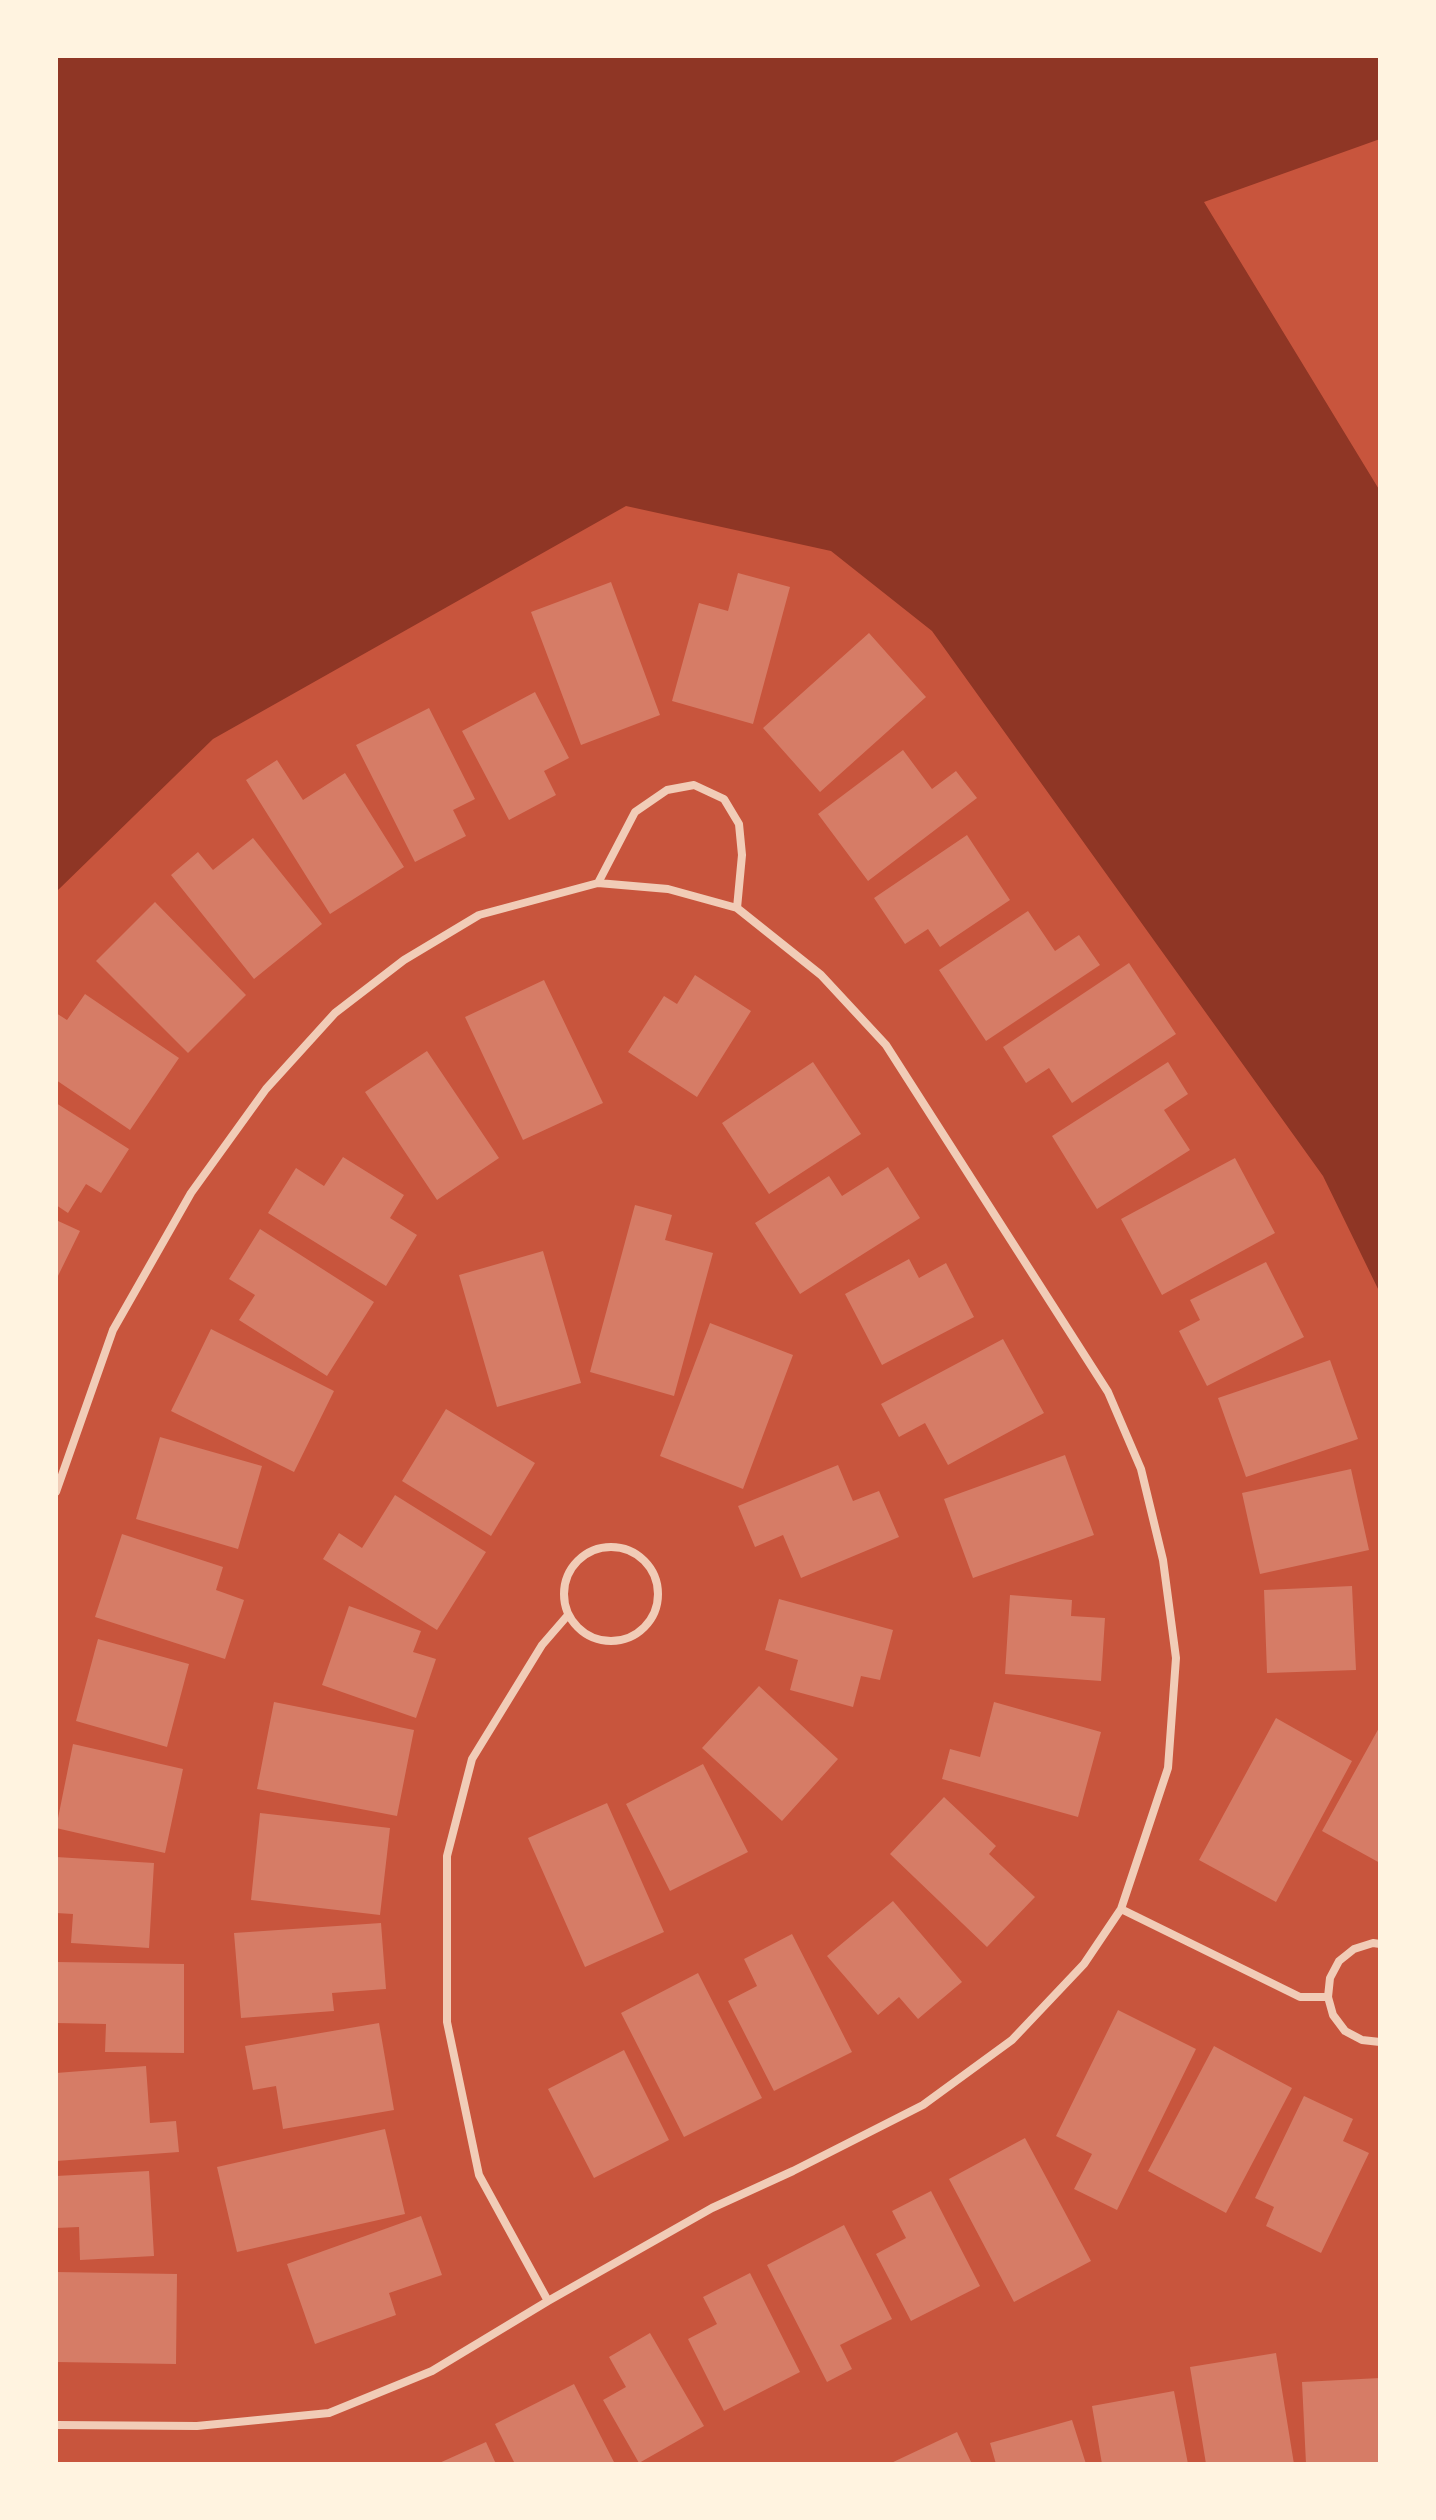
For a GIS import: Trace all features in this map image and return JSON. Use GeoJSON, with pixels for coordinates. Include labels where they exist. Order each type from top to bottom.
{"type":"FeatureCollection","features":[{"type":"Feature","properties":{"kind":"street"},"geometry":{"type":"LineString","coordinates":[[598,883],[635,812],[667,790],[694,785],[724,799],[739,824],[742,855],[737,908]]}},
{"type":"Feature","properties":{"kind":"street"},"geometry":{"type":"LineString","coordinates":[[56,1492],[113,1330],[191,1193],[266,1089],[335,1013],[404,960],[479,915],[598,883],[668,889],[737,908],[821,975],[886,1045],[1108,1392],[1141,1469],[1163,1560],[1176,1658],[1168,1768],[1121,1909],[1084,1964],[1012,2040],[923,2105],[712,2208],[432,2371],[329,2413],[197,2426],[56,2425]]}},
{"type":"Feature","properties":{"kind":"street"},"geometry":{"type":"LineString","coordinates":[[609,1546],[627,1549],[643,1559],[654,1573],[659,1592],[657,1610],[647,1626],[632,1638],[614,1642],[596,1640],[580,1630],[568,1615],[564,1597],[566,1578],[576,1562],[590,1551],[609,1546]]}},
{"type":"Feature","properties":{"kind":"street"},"geometry":{"type":"LineString","coordinates":[[548,2301],[479,2175],[447,2022],[447,1856],[472,1759],[542,1645],[568,1615]]}},
{"type":"Feature","properties":{"kind":"street"},"geometry":{"type":"LineString","coordinates":[[1121,1909],[1300,1997],[1328,1997]]}},
{"type":"Feature","properties":{"kind":"street"},"geometry":{"type":"LineString","coordinates":[[1380,1944],[1354,1949],[1339,1961],[1330,1978],[1328,1997],[1333,2015],[1345,2031],[1362,2040],[1380,2042]]}},
{"type":"Feature","properties":{"kind":"shaded area"},"geometry":{"type":"Polygon","coordinates":[[[56,56],[1380,56],[1380,139],[1204,202],[1380,491],[1380,1293],[1323,1176],[932,631],[831,551],[626,506],[213,739],[56,892],[56,56]]]}},
{"type":"Feature","properties":{"kind":"building"},"geometry":{"type":"Polygon","coordinates":[[[738,573],[790,587],[753,724],[672,701],[699,603],[728,611],[738,573]]]}},
{"type":"Feature","properties":{"kind":"building"},"geometry":{"type":"Polygon","coordinates":[[[611,582],[660,715],[581,745],[531,612],[611,582]]]}},
{"type":"Feature","properties":{"kind":"building"},"geometry":{"type":"Polygon","coordinates":[[[869,633],[926,697],[820,792],[763,728],[869,633]]]}},
{"type":"Feature","properties":{"kind":"building"},"geometry":{"type":"Polygon","coordinates":[[[535,692],[569,758],[544,771],[556,795],[509,820],[462,731],[535,692]]]}},
{"type":"Feature","properties":{"kind":"building"},"geometry":{"type":"Polygon","coordinates":[[[429,708],[475,799],[453,810],[466,836],[415,862],[356,745],[429,708]]]}},
{"type":"Feature","properties":{"kind":"building"},"geometry":{"type":"Polygon","coordinates":[[[903,750],[932,789],[956,771],[977,798],[868,881],[818,814],[903,750]]]}},
{"type":"Feature","properties":{"kind":"building"},"geometry":{"type":"Polygon","coordinates":[[[277,760],[303,800],[345,773],[404,867],[330,914],[246,780],[277,760]]]}},
{"type":"Feature","properties":{"kind":"building"},"geometry":{"type":"Polygon","coordinates":[[[967,835],[1010,900],[940,947],[928,929],[905,944],[874,898],[967,835]]]}},
{"type":"Feature","properties":{"kind":"building"},"geometry":{"type":"Polygon","coordinates":[[[253,838],[322,924],[254,979],[171,875],[198,852],[213,870],[253,838]]]}},
{"type":"Feature","properties":{"kind":"building"},"geometry":{"type":"Polygon","coordinates":[[[155,902],[246,995],[188,1053],[96,961],[155,902]]]}},
{"type":"Feature","properties":{"kind":"building"},"geometry":{"type":"Polygon","coordinates":[[[1028,911],[1055,951],[1079,935],[1100,965],[986,1041],[939,970],[1028,911]]]}},
{"type":"Feature","properties":{"kind":"building"},"geometry":{"type":"Polygon","coordinates":[[[1129,963],[1176,1034],[1072,1103],[1049,1068],[1026,1083],[1003,1047],[1129,963]]]}},
{"type":"Feature","properties":{"kind":"building"},"geometry":{"type":"Polygon","coordinates":[[[695,975],[751,1011],[697,1097],[628,1052],[664,996],[677,1004],[695,975]]]}},
{"type":"Feature","properties":{"kind":"building"},"geometry":{"type":"Polygon","coordinates":[[[544,980],[603,1103],[523,1140],[465,1017],[544,980]]]}},
{"type":"Feature","properties":{"kind":"building"},"geometry":{"type":"Polygon","coordinates":[[[85,994],[179,1058],[130,1130],[56,1080],[56,1013],[67,1020],[85,994]]]}},
{"type":"Feature","properties":{"kind":"building"},"geometry":{"type":"Polygon","coordinates":[[[427,1051],[499,1158],[437,1200],[365,1092],[427,1051]]]}},
{"type":"Feature","properties":{"kind":"building"},"geometry":{"type":"Polygon","coordinates":[[[813,1062],[861,1134],[769,1194],[722,1123],[813,1062]]]}},
{"type":"Feature","properties":{"kind":"building"},"geometry":{"type":"Polygon","coordinates":[[[1168,1062],[1188,1094],[1164,1110],[1190,1150],[1097,1209],[1052,1136],[1168,1062]]]}},
{"type":"Feature","properties":{"kind":"building"},"geometry":{"type":"Polygon","coordinates":[[[56,1103],[129,1149],[101,1193],[86,1184],[68,1213],[56,1205],[56,1103]]]}},
{"type":"Feature","properties":{"kind":"building"},"geometry":{"type":"Polygon","coordinates":[[[343,1157],[404,1195],[390,1218],[417,1235],[386,1286],[268,1213],[296,1168],[324,1186],[343,1157]]]}},
{"type":"Feature","properties":{"kind":"building"},"geometry":{"type":"Polygon","coordinates":[[[1235,1158],[1275,1233],[1162,1295],[1121,1219],[1235,1158]]]}},
{"type":"Feature","properties":{"kind":"building"},"geometry":{"type":"Polygon","coordinates":[[[888,1167],[920,1218],[800,1294],[755,1223],[829,1176],[842,1196],[888,1167]]]}},
{"type":"Feature","properties":{"kind":"building"},"geometry":{"type":"Polygon","coordinates":[[[635,1205],[672,1215],[665,1240],[713,1253],[674,1396],[590,1372],[635,1205]]]}},
{"type":"Feature","properties":{"kind":"building"},"geometry":{"type":"Polygon","coordinates":[[[56,1220],[80,1231],[56,1280],[56,1220]]]}},
{"type":"Feature","properties":{"kind":"building"},"geometry":{"type":"Polygon","coordinates":[[[260,1229],[374,1302],[327,1376],[239,1320],[255,1295],[229,1279],[260,1229]]]}},
{"type":"Feature","properties":{"kind":"building"},"geometry":{"type":"Polygon","coordinates":[[[543,1251],[581,1383],[497,1407],[459,1275],[543,1251]]]}},
{"type":"Feature","properties":{"kind":"building"},"geometry":{"type":"Polygon","coordinates":[[[909,1259],[919,1278],[946,1263],[974,1317],[882,1365],[845,1294],[909,1259]]]}},
{"type":"Feature","properties":{"kind":"building"},"geometry":{"type":"Polygon","coordinates":[[[1266,1262],[1304,1337],[1207,1386],[1179,1331],[1200,1320],[1190,1300],[1266,1262]]]}},
{"type":"Feature","properties":{"kind":"building"},"geometry":{"type":"Polygon","coordinates":[[[710,1323],[793,1355],[743,1489],[660,1456],[710,1323]]]}},
{"type":"Feature","properties":{"kind":"building"},"geometry":{"type":"Polygon","coordinates":[[[211,1329],[334,1391],[294,1472],[171,1411],[211,1329]]]}},
{"type":"Feature","properties":{"kind":"building"},"geometry":{"type":"Polygon","coordinates":[[[1003,1339],[1044,1413],[948,1465],[925,1423],[899,1437],[881,1404],[1003,1339]]]}},
{"type":"Feature","properties":{"kind":"building"},"geometry":{"type":"Polygon","coordinates":[[[1330,1360],[1358,1439],[1246,1477],[1218,1398],[1330,1360]]]}},
{"type":"Feature","properties":{"kind":"building"},"geometry":{"type":"Polygon","coordinates":[[[446,1409],[535,1463],[491,1536],[402,1481],[446,1409]]]}},
{"type":"Feature","properties":{"kind":"building"},"geometry":{"type":"Polygon","coordinates":[[[160,1437],[262,1466],[238,1549],[136,1519],[160,1437]]]}},
{"type":"Feature","properties":{"kind":"building"},"geometry":{"type":"Polygon","coordinates":[[[1065,1455],[1094,1535],[973,1578],[944,1499],[1065,1455]]]}},
{"type":"Feature","properties":{"kind":"building"},"geometry":{"type":"Polygon","coordinates":[[[838,1465],[853,1501],[879,1491],[899,1537],[801,1578],[783,1535],[755,1547],[738,1506],[838,1465]]]}},
{"type":"Feature","properties":{"kind":"building"},"geometry":{"type":"Polygon","coordinates":[[[1351,1469],[1369,1550],[1260,1574],[1242,1493],[1351,1469]]]}},
{"type":"Feature","properties":{"kind":"building"},"geometry":{"type":"Polygon","coordinates":[[[395,1495],[486,1552],[437,1630],[323,1559],[339,1533],[362,1548],[395,1495]]]}},
{"type":"Feature","properties":{"kind":"building"},"geometry":{"type":"Polygon","coordinates":[[[122,1534],[223,1567],[216,1590],[244,1600],[225,1659],[95,1617],[122,1534]]]}},
{"type":"Feature","properties":{"kind":"building"},"geometry":{"type":"Polygon","coordinates":[[[1352,1586],[1356,1670],[1267,1673],[1264,1590],[1352,1586]]]}},
{"type":"Feature","properties":{"kind":"building"},"geometry":{"type":"Polygon","coordinates":[[[1010,1595],[1072,1600],[1071,1616],[1105,1618],[1101,1681],[1005,1674],[1010,1595]]]}},
{"type":"Feature","properties":{"kind":"building"},"geometry":{"type":"Polygon","coordinates":[[[779,1599],[893,1630],[880,1680],[861,1676],[853,1707],[790,1690],[798,1660],[765,1650],[779,1599]]]}},
{"type":"Feature","properties":{"kind":"building"},"geometry":{"type":"Polygon","coordinates":[[[349,1606],[421,1631],[413,1652],[436,1659],[416,1718],[322,1685],[349,1606]]]}},
{"type":"Feature","properties":{"kind":"building"},"geometry":{"type":"Polygon","coordinates":[[[98,1639],[189,1664],[167,1747],[76,1721],[98,1639]]]}},
{"type":"Feature","properties":{"kind":"building"},"geometry":{"type":"Polygon","coordinates":[[[759,1686],[838,1759],[782,1821],[702,1748],[759,1686]]]}},
{"type":"Feature","properties":{"kind":"building"},"geometry":{"type":"Polygon","coordinates":[[[274,1702],[414,1730],[397,1816],[257,1789],[274,1702]]]}},
{"type":"Feature","properties":{"kind":"building"},"geometry":{"type":"Polygon","coordinates":[[[994,1702],[1101,1732],[1078,1817],[942,1779],[950,1749],[980,1757],[994,1702]]]}},
{"type":"Feature","properties":{"kind":"building"},"geometry":{"type":"Polygon","coordinates":[[[1276,1718],[1352,1761],[1276,1902],[1199,1860],[1276,1718]]]}},
{"type":"Feature","properties":{"kind":"building"},"geometry":{"type":"Polygon","coordinates":[[[1380,1726],[1380,1863],[1322,1831],[1380,1726]]]}},
{"type":"Feature","properties":{"kind":"building"},"geometry":{"type":"Polygon","coordinates":[[[73,1744],[183,1769],[165,1853],[56,1828],[73,1744]]]}},
{"type":"Feature","properties":{"kind":"building"},"geometry":{"type":"Polygon","coordinates":[[[703,1764],[748,1852],[670,1891],[626,1804],[703,1764]]]}},
{"type":"Feature","properties":{"kind":"building"},"geometry":{"type":"Polygon","coordinates":[[[944,1797],[996,1846],[989,1854],[1035,1897],[987,1947],[890,1854],[944,1797]]]}},
{"type":"Feature","properties":{"kind":"building"},"geometry":{"type":"Polygon","coordinates":[[[607,1803],[664,1932],[585,1967],[528,1838],[607,1803]]]}},
{"type":"Feature","properties":{"kind":"building"},"geometry":{"type":"Polygon","coordinates":[[[260,1813],[390,1828],[380,1915],[251,1900],[260,1813]]]}},
{"type":"Feature","properties":{"kind":"building"},"geometry":{"type":"Polygon","coordinates":[[[56,1857],[154,1863],[149,1948],[71,1943],[73,1914],[56,1913],[56,1857]]]}},
{"type":"Feature","properties":{"kind":"building"},"geometry":{"type":"Polygon","coordinates":[[[893,1901],[962,1982],[918,2019],[899,1997],[878,2015],[827,1956],[893,1901]]]}},
{"type":"Feature","properties":{"kind":"building"},"geometry":{"type":"Polygon","coordinates":[[[381,1923],[386,1989],[332,1993],[334,2011],[241,2018],[234,1933],[381,1923]]]}},
{"type":"Feature","properties":{"kind":"building"},"geometry":{"type":"Polygon","coordinates":[[[792,1934],[852,2052],[774,2091],[728,2001],[757,1986],[744,1959],[792,1934]]]}},
{"type":"Feature","properties":{"kind":"building"},"geometry":{"type":"Polygon","coordinates":[[[56,1962],[184,1964],[184,2053],[105,2052],[106,2024],[56,2023],[56,1962]]]}},
{"type":"Feature","properties":{"kind":"building"},"geometry":{"type":"Polygon","coordinates":[[[698,1973],[762,2098],[684,2137],[621,2013],[698,1973]]]}},
{"type":"Feature","properties":{"kind":"building"},"geometry":{"type":"Polygon","coordinates":[[[1118,2010],[1196,2049],[1117,2210],[1074,2189],[1092,2154],[1056,2136],[1118,2010]]]}},
{"type":"Feature","properties":{"kind":"building"},"geometry":{"type":"Polygon","coordinates":[[[379,2023],[394,2110],[283,2129],[276,2086],[253,2090],[245,2046],[379,2023]]]}},
{"type":"Feature","properties":{"kind":"building"},"geometry":{"type":"Polygon","coordinates":[[[1214,2046],[1292,2088],[1226,2213],[1148,2171],[1214,2046]]]}},
{"type":"Feature","properties":{"kind":"building"},"geometry":{"type":"Polygon","coordinates":[[[624,2050],[669,2140],[594,2178],[548,2089],[624,2050]]]}},
{"type":"Feature","properties":{"kind":"building"},"geometry":{"type":"Polygon","coordinates":[[[146,2066],[150,2123],[176,2121],[179,2152],[56,2161],[56,2073],[146,2066]]]}},
{"type":"Feature","properties":{"kind":"building"},"geometry":{"type":"Polygon","coordinates":[[[1304,2096],[1353,2119],[1343,2141],[1369,2153],[1321,2253],[1266,2226],[1274,2207],[1255,2198],[1304,2096]]]}},
{"type":"Feature","properties":{"kind":"building"},"geometry":{"type":"Polygon","coordinates":[[[385,2129],[405,2214],[237,2252],[217,2167],[385,2129]]]}},
{"type":"Feature","properties":{"kind":"building"},"geometry":{"type":"Polygon","coordinates":[[[1025,2138],[1091,2261],[1014,2302],[949,2179],[1025,2138]]]}},
{"type":"Feature","properties":{"kind":"building"},"geometry":{"type":"Polygon","coordinates":[[[149,2171],[154,2256],[80,2260],[79,2227],[56,2228],[56,2176],[149,2171]]]}},
{"type":"Feature","properties":{"kind":"building"},"geometry":{"type":"Polygon","coordinates":[[[931,2191],[980,2286],[911,2321],[876,2254],[906,2238],[892,2211],[931,2191]]]}},
{"type":"Feature","properties":{"kind":"building"},"geometry":{"type":"Polygon","coordinates":[[[421,2216],[442,2275],[389,2293],[396,2315],[315,2344],[287,2264],[421,2216]]]}},
{"type":"Feature","properties":{"kind":"building"},"geometry":{"type":"Polygon","coordinates":[[[844,2225],[892,2319],[840,2345],[852,2369],[827,2382],[767,2265],[844,2225]]]}},
{"type":"Feature","properties":{"kind":"building"},"geometry":{"type":"Polygon","coordinates":[[[56,2272],[177,2274],[176,2364],[56,2362],[56,2272]]]}},
{"type":"Feature","properties":{"kind":"building"},"geometry":{"type":"Polygon","coordinates":[[[750,2273],[800,2372],[724,2411],[688,2339],[717,2324],[703,2297],[750,2273]]]}},
{"type":"Feature","properties":{"kind":"building"},"geometry":{"type":"Polygon","coordinates":[[[650,2333],[704,2426],[639,2463],[603,2400],[626,2387],[609,2357],[650,2333]]]}},
{"type":"Feature","properties":{"kind":"building"},"geometry":{"type":"Polygon","coordinates":[[[1276,2353],[1294,2464],[1206,2464],[1190,2367],[1276,2353]]]}},
{"type":"Feature","properties":{"kind":"building"},"geometry":{"type":"Polygon","coordinates":[[[1380,2378],[1380,2464],[1306,2464],[1302,2382],[1380,2378]]]}},
{"type":"Feature","properties":{"kind":"building"},"geometry":{"type":"Polygon","coordinates":[[[574,2384],[615,2464],[515,2464],[495,2424],[574,2384]]]}},
{"type":"Feature","properties":{"kind":"building"},"geometry":{"type":"Polygon","coordinates":[[[1174,2391],[1188,2464],[1102,2464],[1092,2406],[1174,2391]]]}},
{"type":"Feature","properties":{"kind":"building"},"geometry":{"type":"Polygon","coordinates":[[[1072,2420],[1086,2464],[996,2464],[990,2443],[1072,2420]]]}},
{"type":"Feature","properties":{"kind":"building"},"geometry":{"type":"Polygon","coordinates":[[[957,2432],[972,2464],[889,2464],[957,2432]]]}},
{"type":"Feature","properties":{"kind":"building"},"geometry":{"type":"Polygon","coordinates":[[[486,2442],[496,2464],[437,2464],[486,2442]]]}}]}
